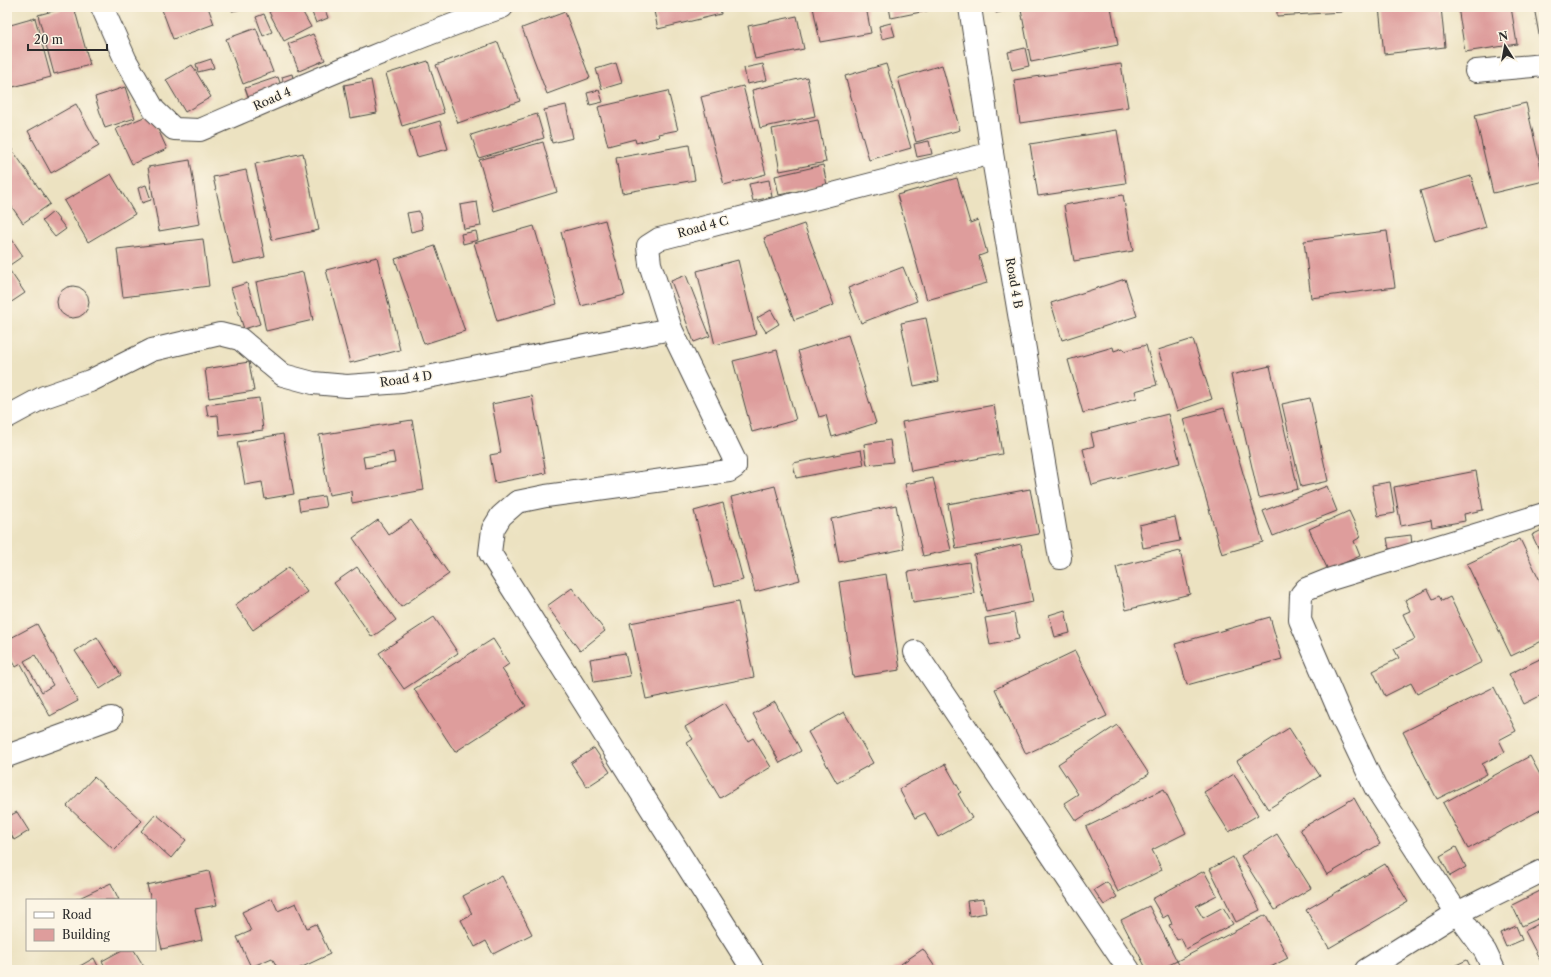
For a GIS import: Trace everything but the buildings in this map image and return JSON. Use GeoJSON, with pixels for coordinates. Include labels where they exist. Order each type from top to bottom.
{"type":"FeatureCollection","features":[{"type":"Feature","properties":{"kind":"street","name":"Road 4"},"geometry":{"type":"LineString","coordinates":[[102,7],[126,61],[154,110],[174,129],[200,130],[357,62],[453,24],[502,7]]}},
{"type":"Feature","properties":{"kind":"street","name":"Road 4 B"},"geometry":{"type":"LineString","coordinates":[[970,7],[992,153],[1060,558]]}},
{"type":"Feature","properties":{"kind":"street"},"geometry":{"type":"LineString","coordinates":[[1476,71],[1544,65]]}},
{"type":"Feature","properties":{"kind":"street","name":"Road 4 C"},"geometry":{"type":"LineString","coordinates":[[753,970],[490,553],[493,529],[501,516],[517,502],[546,496],[729,471],[735,467],[735,461],[671,329],[650,264],[648,246],[659,239],[992,153]]}},
{"type":"Feature","properties":{"kind":"street","name":"Road 4 D"},"geometry":{"type":"LineString","coordinates":[[7,417],[44,397],[90,381],[152,350],[220,334],[240,339],[283,375],[313,383],[346,386],[402,382],[671,329]]}},
{"type":"Feature","properties":{"kind":"street"},"geometry":{"type":"LineString","coordinates":[[1494,970],[1485,951],[1457,913],[1375,787],[1300,620],[1301,595],[1306,589],[1331,579],[1544,514]]}},
{"type":"Feature","properties":{"kind":"street"},"geometry":{"type":"LineString","coordinates":[[915,652],[1128,970]]}},
{"type":"Feature","properties":{"kind":"street"},"geometry":{"type":"LineString","coordinates":[[7,756],[111,718]]}},
{"type":"Feature","properties":{"kind":"street"},"geometry":{"type":"LineString","coordinates":[[1366,970],[1457,913],[1544,870]]}}]}
